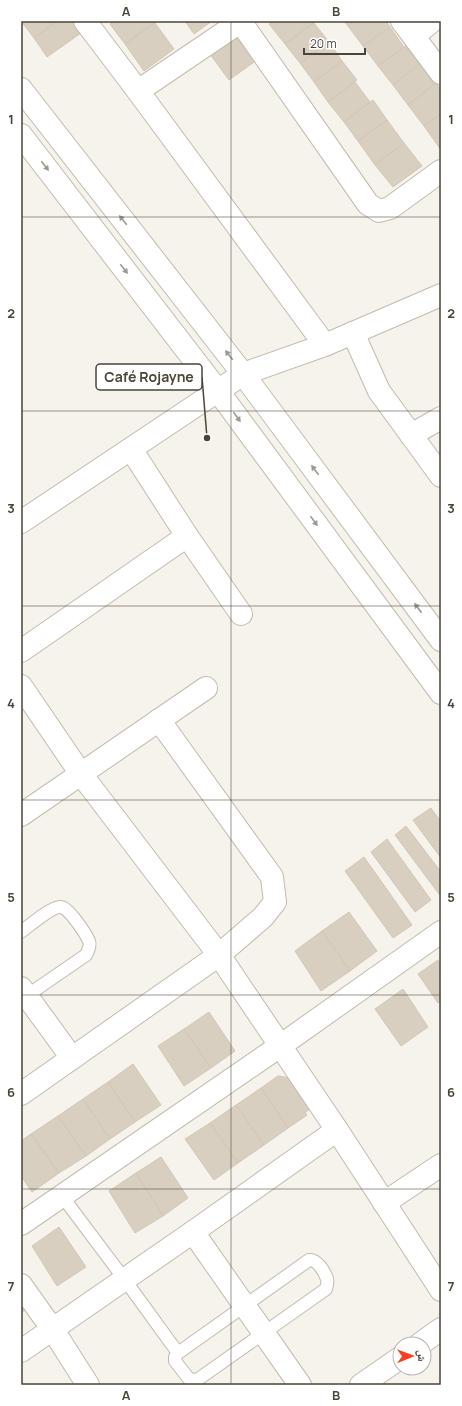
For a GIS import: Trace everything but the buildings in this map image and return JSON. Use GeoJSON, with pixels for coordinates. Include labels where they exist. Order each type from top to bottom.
{"type":"FeatureCollection","features":[{"type":"Feature","properties":{"kind":"street"},"geometry":{"type":"LineString","coordinates":[[85,21],[138,90],[325,345]]}},
{"type":"Feature","properties":{"kind":"street"},"geometry":{"type":"LineString","coordinates":[[138,90],[240,21],[368,204],[379,211],[390,208],[441,171]]}},
{"type":"Feature","properties":{"kind":"street"},"geometry":{"type":"LineString","coordinates":[[432,21],[408,29],[441,73]]}},
{"type":"Feature","properties":{"kind":"street"},"geometry":{"type":"LineString","coordinates":[[21,89],[243,374],[441,640]]}},
{"type":"Feature","properties":{"kind":"street"},"geometry":{"type":"LineString","coordinates":[[21,135],[218,391],[441,693]]}},
{"type":"Feature","properties":{"kind":"street"},"geometry":{"type":"LineString","coordinates":[[21,522],[243,374],[325,345],[441,295]]}},
{"type":"Feature","properties":{"kind":"street"},"geometry":{"type":"LineString","coordinates":[[353,333],[379,392],[441,476]]}},
{"type":"Feature","properties":{"kind":"street"},"geometry":{"type":"LineString","coordinates":[[411,436],[441,418]]}},
{"type":"Feature","properties":{"kind":"street"},"geometry":{"type":"LineString","coordinates":[[131,449],[187,536],[241,614]]}},
{"type":"Feature","properties":{"kind":"street"},"geometry":{"type":"LineString","coordinates":[[21,651],[187,536]]}},
{"type":"Feature","properties":{"kind":"street"},"geometry":{"type":"LineString","coordinates":[[21,686],[81,774],[219,955],[337,1130],[441,1290]]}},
{"type":"Feature","properties":{"kind":"street"},"geometry":{"type":"LineString","coordinates":[[21,815],[206,688]]}},
{"type":"Feature","properties":{"kind":"street"},"geometry":{"type":"LineString","coordinates":[[21,1094],[219,955],[263,917],[276,902],[272,877],[159,720]]}},
{"type":"Feature","properties":{"kind":"street"},"geometry":{"type":"LineString","coordinates":[[21,1224],[280,1046],[441,932]]}},
{"type":"Feature","properties":{"kind":"street"},"geometry":{"type":"LineString","coordinates":[[23,994],[72,1058]]}},
{"type":"Feature","properties":{"kind":"street"},"geometry":{"type":"LineString","coordinates":[[21,1351],[125,1280],[337,1130]]}},
{"type":"Feature","properties":{"kind":"street"},"geometry":{"type":"LineString","coordinates":[[384,1203],[441,1165]]}},
{"type":"Feature","properties":{"kind":"street"},"geometry":{"type":"LineString","coordinates":[[193,1232],[300,1385]]}},
{"type":"Feature","properties":{"kind":"street"},"geometry":{"type":"LineString","coordinates":[[21,1285],[53,1330],[88,1385]]}},
{"type":"Feature","properties":{"kind":"street"},"geometry":{"type":"LineString","coordinates":[[431,1336],[441,1329]]}},
{"type":"Feature","properties":{"kind":"street"},"geometry":{"type":"LineString","coordinates":[[361,1385],[392,1364]]}},
{"type":"Feature","properties":{"kind":"lane"},"geometry":{"type":"LineString","coordinates":[[21,932],[53,909],[61,907],[68,910],[89,941],[90,949],[86,955],[23,994]]}},
{"type":"Feature","properties":{"kind":"lane"},"geometry":{"type":"LineString","coordinates":[[62,1196],[178,1353]]}},
{"type":"Feature","properties":{"kind":"lane"},"geometry":{"type":"LineString","coordinates":[[309,1260],[316,1262],[327,1279],[328,1284],[326,1289],[197,1380],[189,1379],[175,1361],[175,1357],[178,1353],[244,1306],[309,1260]]}},
{"type":"Feature","properties":{"kind":"place","name":"Café Rojayne"},"geometry":{"type":"Point","coordinates":[207,438]}}]}
